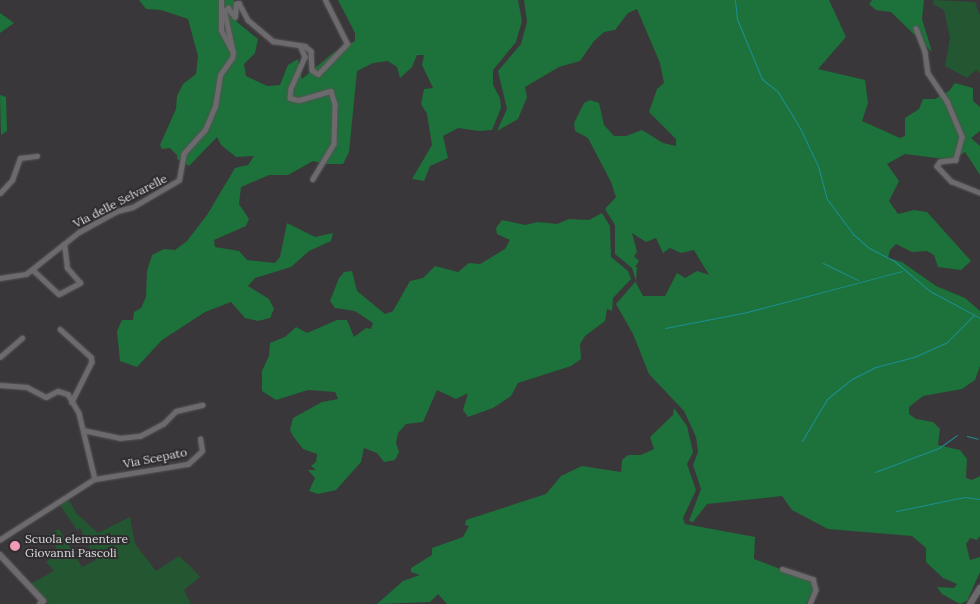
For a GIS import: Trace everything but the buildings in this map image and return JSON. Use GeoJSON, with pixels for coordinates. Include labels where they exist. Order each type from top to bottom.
{"type":"FeatureCollection","features":[{"type":"Feature","properties":{"kind":"street"},"geometry":{"type":"LineString","coordinates":[[221,0],[221,30],[233,53]]}},
{"type":"Feature","properties":{"kind":"street"},"geometry":{"type":"LineString","coordinates":[[233,53],[224,12],[228,8],[235,17],[236,4],[239,3],[248,20],[263,34],[273,40],[300,45],[313,54],[312,70],[315,74],[347,44],[325,0]]}},
{"type":"Feature","properties":{"kind":"street"},"geometry":{"type":"LineString","coordinates":[[916,28],[925,52],[928,73],[947,101],[962,137],[956,160],[940,162],[937,166],[950,181],[980,193]]}},
{"type":"Feature","properties":{"kind":"street"},"geometry":{"type":"LineString","coordinates":[[300,45],[305,57],[291,88],[290,98],[299,100],[331,91],[335,104],[334,144],[313,179]]}},
{"type":"Feature","properties":{"kind":"street","name":"Via delle Selvarelle"},"geometry":{"type":"LineString","coordinates":[[0,278],[26,274],[64,244],[102,219],[133,207],[178,182],[184,153],[205,130],[215,107],[220,75],[233,53]]}},
{"type":"Feature","properties":{"kind":"street"},"geometry":{"type":"LineString","coordinates":[[0,193],[12,180],[20,158],[37,156]]}},
{"type":"Feature","properties":{"kind":"street"},"geometry":{"type":"LineString","coordinates":[[33,270],[58,294],[80,283],[67,268],[64,244]]}},
{"type":"Feature","properties":{"kind":"street"},"geometry":{"type":"LineString","coordinates":[[60,328],[91,357],[92,362],[72,402]]}},
{"type":"Feature","properties":{"kind":"street"},"geometry":{"type":"LineString","coordinates":[[0,358],[22,338]]}},
{"type":"Feature","properties":{"kind":"street"},"geometry":{"type":"LineString","coordinates":[[0,385],[27,387],[46,397],[58,390],[64,391],[79,413],[96,479],[0,540]]}},
{"type":"Feature","properties":{"kind":"street"},"geometry":{"type":"LineString","coordinates":[[83,430],[120,438],[140,436],[163,424],[176,411],[202,405]]}},
{"type":"Feature","properties":{"kind":"street","name":"Via Scepato"},"geometry":{"type":"LineString","coordinates":[[96,479],[188,464],[202,452],[200,439]]}},
{"type":"Feature","properties":{"kind":"street"},"geometry":{"type":"LineString","coordinates":[[0,556],[43,603]]}},
{"type":"Feature","properties":{"kind":"street"},"geometry":{"type":"LineString","coordinates":[[782,569],[813,579],[816,590],[810,604]]}},
{"type":"Feature","properties":{"kind":"street"},"geometry":{"type":"LineString","coordinates":[[970,604],[980,588]]}},
{"type":"Feature","properties":{"kind":"green space"},"geometry":{"type":"Polygon","coordinates":[[[139,0],[234,0],[237,22],[258,39],[255,53],[244,64],[246,76],[267,86],[280,85],[288,65],[298,59],[299,66],[289,99],[299,101],[329,92],[333,104],[333,143],[321,163],[313,161],[288,175],[269,175],[241,187],[239,204],[249,219],[246,226],[214,240],[215,247],[239,251],[247,260],[275,263],[280,257],[287,223],[315,237],[333,233],[331,241],[309,251],[291,267],[255,278],[248,286],[269,299],[274,309],[270,318],[258,321],[245,318],[231,302],[205,312],[162,340],[137,367],[120,361],[117,331],[122,320],[133,320],[134,312],[141,308],[146,297],[147,271],[152,255],[164,249],[175,250],[187,241],[207,215],[235,168],[248,165],[254,156],[236,157],[221,145],[217,137],[189,166],[177,159],[177,155],[170,148],[162,149],[160,145],[176,109],[177,96],[183,84],[196,74],[198,56],[188,19],[161,10],[146,9],[139,0]]]}},
{"type":"Feature","properties":{"kind":"green space"},"geometry":{"type":"Polygon","coordinates":[[[338,0],[518,0],[522,21],[516,42],[493,70],[493,85],[500,98],[501,108],[492,130],[479,131],[458,128],[443,136],[448,158],[430,166],[424,181],[412,179],[432,145],[427,114],[421,104],[424,89],[433,88],[422,65],[424,55],[417,55],[412,67],[400,78],[397,67],[388,61],[373,63],[357,71],[349,152],[343,164],[324,164],[335,144],[337,118],[333,92],[299,99],[292,97],[300,70],[302,79],[333,53],[355,41],[355,33],[338,0]]]}},
{"type":"Feature","properties":{"kind":"green space"},"geometry":{"type":"Polygon","coordinates":[[[524,0],[829,0],[846,37],[818,69],[865,80],[868,103],[862,121],[900,138],[905,136],[905,118],[919,109],[923,99],[935,99],[949,91],[955,83],[973,88],[973,101],[980,107],[980,131],[971,138],[980,146],[980,175],[965,152],[952,160],[905,154],[887,164],[899,181],[889,201],[898,214],[914,210],[927,212],[971,261],[961,270],[938,267],[934,255],[927,251],[912,252],[896,244],[890,250],[888,258],[902,262],[936,286],[965,298],[980,311],[980,366],[975,380],[962,389],[923,396],[909,407],[909,414],[916,419],[933,422],[940,429],[938,445],[960,450],[967,459],[966,478],[972,480],[980,476],[980,536],[977,540],[970,538],[966,544],[970,560],[980,557],[980,572],[967,601],[960,604],[942,594],[937,587],[954,588],[957,584],[943,578],[926,562],[926,548],[912,536],[828,529],[792,510],[782,496],[707,504],[693,522],[689,521],[701,489],[693,465],[698,452],[696,437],[684,411],[649,374],[633,334],[616,304],[636,281],[632,268],[615,254],[615,225],[605,209],[616,197],[611,182],[588,138],[575,131],[574,123],[584,103],[590,100],[599,103],[604,125],[614,136],[626,136],[642,130],[663,143],[676,146],[676,139],[649,112],[657,89],[664,83],[660,63],[637,9],[628,13],[615,30],[604,32],[594,41],[580,61],[559,67],[525,87],[527,97],[518,119],[497,131],[507,109],[498,71],[521,44],[527,22],[524,0]],[[632,233],[637,252],[634,256],[639,261],[635,267],[637,267],[636,283],[643,296],[665,296],[677,273],[685,278],[697,271],[709,275],[694,250],[681,253],[670,248],[663,253],[656,238],[646,242],[632,233]]]}},
{"type":"Feature","properties":{"kind":"green space"},"geometry":{"type":"Polygon","coordinates":[[[872,0],[924,0],[922,19],[932,52],[891,12],[876,10],[869,4],[872,0]]]}},
{"type":"Feature","properties":{"kind":"green space"},"geometry":{"type":"Polygon","coordinates":[[[933,0],[975,2],[980,16],[980,73],[976,70],[967,78],[945,66],[950,38],[944,10],[933,4],[933,0]]]}},
{"type":"Feature","properties":{"kind":"green space"},"geometry":{"type":"Polygon","coordinates":[[[0,13],[14,23],[0,33],[0,13]]]}},
{"type":"Feature","properties":{"kind":"green space"},"geometry":{"type":"Polygon","coordinates":[[[0,95],[6,97],[7,131],[1,135],[0,95]]]}},
{"type":"Feature","properties":{"kind":"green space"},"geometry":{"type":"Polygon","coordinates":[[[602,213],[610,226],[611,257],[628,271],[631,279],[613,298],[612,311],[607,309],[605,321],[585,336],[580,344],[581,359],[571,366],[518,383],[511,396],[493,408],[468,417],[463,410],[468,393],[456,399],[437,390],[423,422],[406,424],[398,433],[396,443],[399,452],[395,460],[384,462],[377,453],[364,448],[361,462],[336,490],[318,494],[309,491],[315,478],[308,470],[316,470],[311,466],[316,462],[317,454],[303,449],[293,436],[290,430],[293,418],[322,402],[338,399],[335,392],[308,390],[276,400],[262,391],[262,371],[269,356],[270,343],[285,337],[296,327],[307,333],[337,320],[347,320],[354,337],[366,328],[371,329],[373,323],[355,311],[335,308],[330,301],[339,278],[344,272],[352,271],[357,291],[385,314],[393,311],[410,281],[423,278],[435,266],[458,272],[469,263],[480,264],[505,249],[510,240],[497,234],[496,228],[502,220],[525,225],[538,222],[557,224],[569,219],[589,220],[602,213]]]}},
{"type":"Feature","properties":{"kind":"green space"},"geometry":{"type":"Polygon","coordinates":[[[674,408],[687,426],[693,452],[687,464],[696,490],[683,518],[685,524],[755,537],[754,559],[812,581],[814,590],[806,604],[447,604],[438,594],[430,602],[377,604],[403,581],[420,575],[411,572],[411,568],[432,555],[432,548],[463,537],[469,526],[465,525],[466,520],[546,494],[561,476],[582,466],[621,472],[622,460],[628,455],[641,455],[654,449],[650,437],[673,415],[674,408]]]}},
{"type":"Feature","properties":{"kind":"green space"},"geometry":{"type":"Polygon","coordinates":[[[68,499],[77,514],[98,533],[130,517],[135,544],[156,571],[179,556],[200,577],[184,590],[191,604],[48,604],[30,584],[54,571],[46,562],[59,553],[49,534],[59,529],[82,567],[96,560],[80,528],[77,530],[60,505],[68,499]]]}},
{"type":"Feature","properties":{"kind":"waterway"},"geometry":{"type":"LineString","coordinates":[[735,0],[737,19],[762,79],[778,92],[800,128],[818,166],[827,199],[853,234],[869,248],[893,260],[930,291],[980,318]]}},
{"type":"Feature","properties":{"kind":"waterway"},"geometry":{"type":"LineString","coordinates":[[823,263],[858,280]]}},
{"type":"Feature","properties":{"kind":"waterway"},"geometry":{"type":"LineString","coordinates":[[665,328],[747,312],[902,271]]}},
{"type":"Feature","properties":{"kind":"waterway"},"geometry":{"type":"LineString","coordinates":[[802,441],[827,399],[852,379],[876,367],[914,357],[946,343],[974,315]]}},
{"type":"Feature","properties":{"kind":"waterway"},"geometry":{"type":"LineString","coordinates":[[875,472],[939,448],[957,435]]}},
{"type":"Feature","properties":{"kind":"waterway"},"geometry":{"type":"LineString","coordinates":[[967,436],[978,439]]}},
{"type":"Feature","properties":{"kind":"waterway"},"geometry":{"type":"LineString","coordinates":[[896,511],[965,497],[980,499]]}},
{"type":"Feature","properties":{"kind":"place","name":"Scuola elementare Giovanni Pascoli"},"geometry":{"type":"Point","coordinates":[15,546]}}]}
